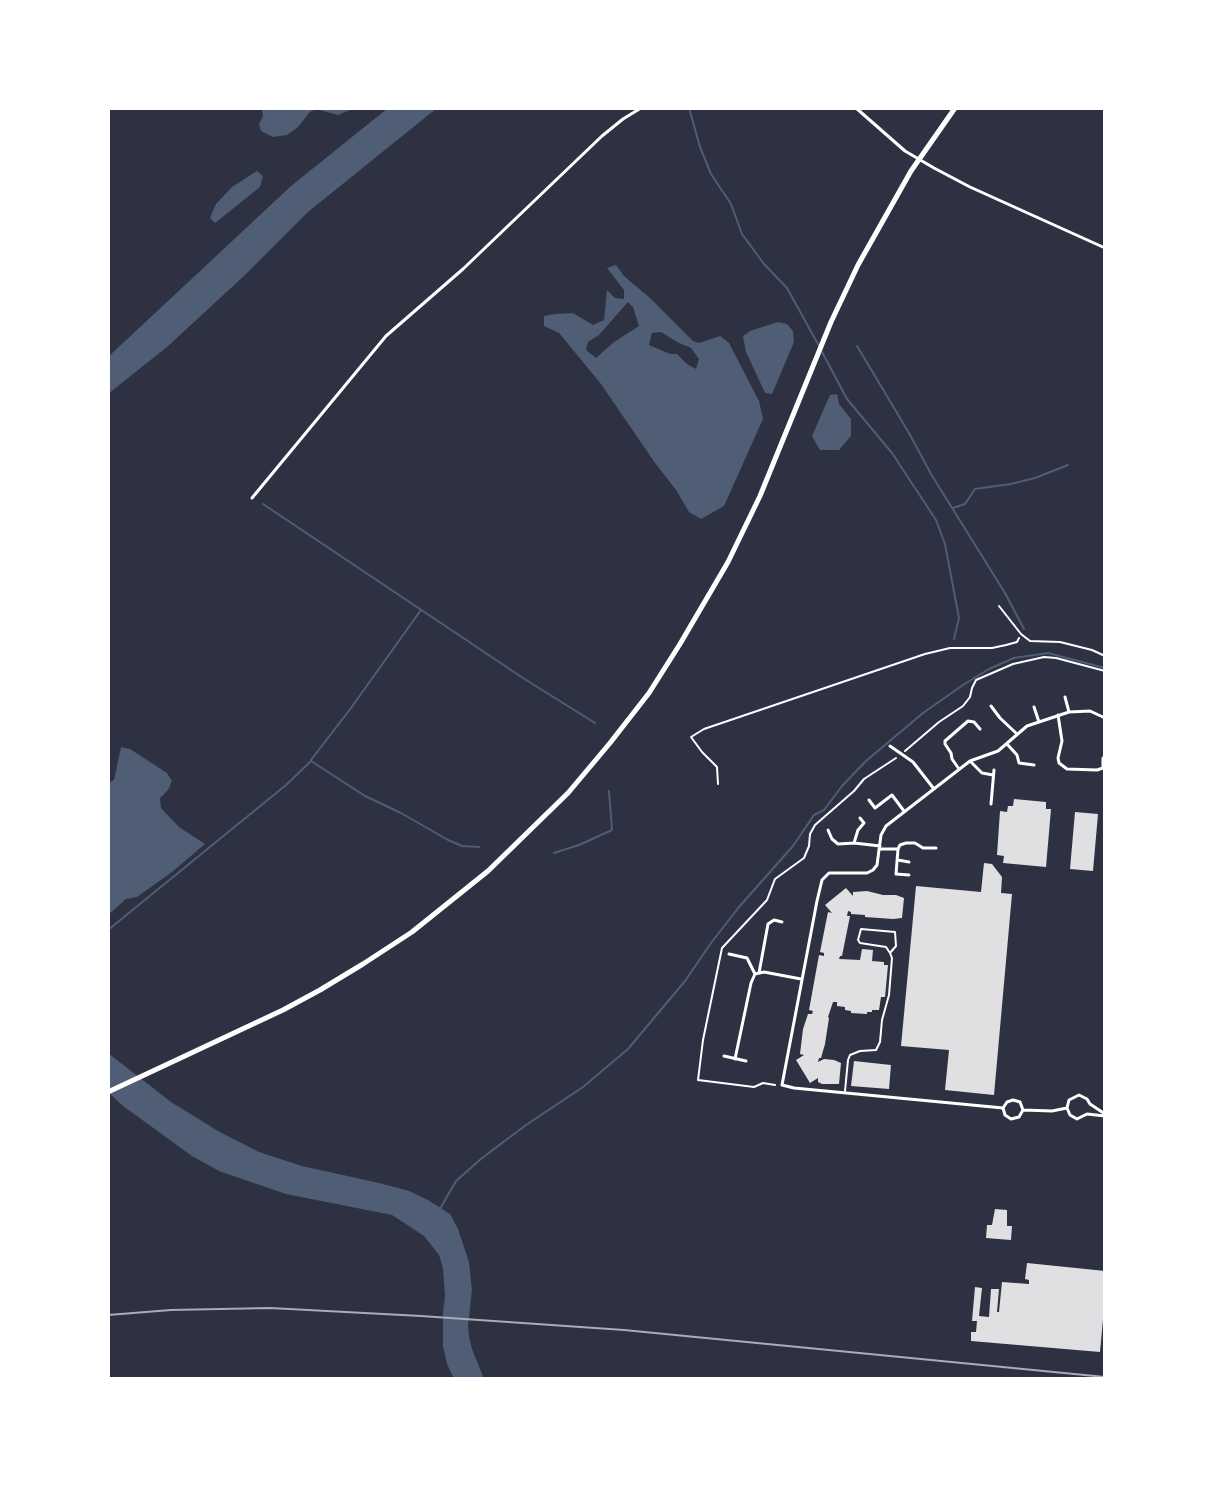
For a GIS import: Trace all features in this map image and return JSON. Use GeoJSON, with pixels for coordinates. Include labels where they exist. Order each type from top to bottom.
{"type":"FeatureCollection","features":[{"type":"Feature","properties":{"kind":"highway"},"geometry":{"type":"LineString","coordinates":[[108,1092],[283,1010],[400,940],[488,871],[568,793],[649,693],[728,562],[760,496],[831,322],[858,265],[911,171],[955,108]]}},
{"type":"Feature","properties":{"kind":"street"},"geometry":{"type":"LineString","coordinates":[[252,498],[386,336],[463,269],[602,136],[641,108]]}},
{"type":"Feature","properties":{"kind":"street"},"geometry":{"type":"LineString","coordinates":[[856,108],[905,151],[934,168],[1105,248]]}},
{"type":"Feature","properties":{"kind":"street"},"geometry":{"type":"LineString","coordinates":[[1065,697],[1069,712]]}},
{"type":"Feature","properties":{"kind":"street"},"geometry":{"type":"LineString","coordinates":[[991,706],[1017,734]]}},
{"type":"Feature","properties":{"kind":"street"},"geometry":{"type":"LineString","coordinates":[[1034,707],[1039,722]]}},
{"type":"Feature","properties":{"kind":"street"},"geometry":{"type":"LineString","coordinates":[[1003,1108],[782,1085],[822,880],[833,872],[867,873],[873,870],[877,865],[882,830],[970,761],[998,751],[1027,726],[1069,712],[1090,711],[1105,718]]}},
{"type":"Feature","properties":{"kind":"street"},"geometry":{"type":"LineString","coordinates":[[1058,715],[1062,741],[1059,763],[1067,769],[1097,770],[1103,768],[1103,758]]}},
{"type":"Feature","properties":{"kind":"street"},"geometry":{"type":"LineString","coordinates":[[959,769],[945,741],[968,721],[974,722],[980,729]]}},
{"type":"Feature","properties":{"kind":"street"},"geometry":{"type":"LineString","coordinates":[[1007,744],[1017,755],[1019,763],[1034,765]]}},
{"type":"Feature","properties":{"kind":"street"},"geometry":{"type":"LineString","coordinates":[[890,746],[913,762],[934,789]]}},
{"type":"Feature","properties":{"kind":"street"},"geometry":{"type":"LineString","coordinates":[[970,761],[982,773],[994,773],[991,804]]}},
{"type":"Feature","properties":{"kind":"street"},"geometry":{"type":"LineString","coordinates":[[869,800],[875,808],[892,795],[905,811]]}},
{"type":"Feature","properties":{"kind":"street"},"geometry":{"type":"LineString","coordinates":[[854,843],[864,823],[860,818]]}},
{"type":"Feature","properties":{"kind":"street"},"geometry":{"type":"LineString","coordinates":[[828,830],[838,844],[898,849]]}},
{"type":"Feature","properties":{"kind":"street"},"geometry":{"type":"LineString","coordinates":[[909,875],[896,874],[900,845],[915,843],[923,848],[936,848]]}},
{"type":"Feature","properties":{"kind":"street"},"geometry":{"type":"LineString","coordinates":[[898,860],[909,862]]}},
{"type":"Feature","properties":{"kind":"street"},"geometry":{"type":"LineString","coordinates":[[735,1059],[751,983],[757,973],[768,924],[774,920],[782,922]]}},
{"type":"Feature","properties":{"kind":"street"},"geometry":{"type":"LineString","coordinates":[[729,954],[747,958],[757,973]]}},
{"type":"Feature","properties":{"kind":"street"},"geometry":{"type":"LineString","coordinates":[[757,973],[801,979]]}},
{"type":"Feature","properties":{"kind":"street"},"geometry":{"type":"LineString","coordinates":[[724,1056],[746,1061]]}},
{"type":"Feature","properties":{"kind":"street"},"geometry":{"type":"LineString","coordinates":[[1090,1104],[1087,1114],[1080,1119],[1073,1118],[1067,1108],[1069,1100],[1083,1096],[1105,1115]]}},
{"type":"Feature","properties":{"kind":"street"},"geometry":{"type":"LineString","coordinates":[[1013,1100],[1020,1102],[1023,1110],[1019,1117],[1011,1119],[1005,1115],[1003,1108],[1013,1100]]}},
{"type":"Feature","properties":{"kind":"street"},"geometry":{"type":"LineString","coordinates":[[1023,1110],[1067,1108]]}},
{"type":"Feature","properties":{"kind":"street"},"geometry":{"type":"LineString","coordinates":[[1087,1114],[1105,1115]]}},
{"type":"Feature","properties":{"kind":"lane"},"geometry":{"type":"LineString","coordinates":[[999,606],[1030,641],[1060,642],[1105,656]]}},
{"type":"Feature","properties":{"kind":"lane"},"geometry":{"type":"LineString","coordinates":[[845,1093],[850,1055],[876,1050],[880,1042],[889,995],[890,953],[886,947],[860,943],[861,929],[895,932],[896,946],[890,953]]}},
{"type":"Feature","properties":{"kind":"path"},"geometry":{"type":"LineString","coordinates":[[718,784],[717,767],[691,737],[704,729],[925,654],[950,648],[992,648],[1017,642],[1021,634]]}},
{"type":"Feature","properties":{"kind":"path"},"geometry":{"type":"LineString","coordinates":[[782,1085],[763,1083],[754,1087],[698,1080],[722,948],[767,900],[775,879],[804,858],[815,825],[864,779],[963,706],[976,680],[1013,664],[1044,657],[1105,671]]}},
{"type":"Feature","properties":{"kind":"water"},"geometry":{"type":"Polygon","coordinates":[[[259,108],[355,108],[338,115],[316,109],[287,135],[273,137],[261,131],[259,124],[263,116],[259,108]]]}},
{"type":"Feature","properties":{"kind":"water"},"geometry":{"type":"Polygon","coordinates":[[[388,108],[437,108],[308,212],[167,347],[108,394],[108,357],[291,186],[388,108]]]}},
{"type":"Feature","properties":{"kind":"water"},"geometry":{"type":"Polygon","coordinates":[[[257,171],[263,176],[260,187],[215,223],[210,218],[216,204],[232,187],[257,171]]]}},
{"type":"Feature","properties":{"kind":"water"},"geometry":{"type":"Polygon","coordinates":[[[616,265],[693,341],[699,343],[720,336],[729,343],[759,401],[763,419],[724,506],[701,519],[689,512],[601,384],[559,333],[544,326],[544,316],[555,314],[573,313],[593,325],[604,320],[607,290],[615,298],[624,299],[624,290],[607,268],[616,265]],[[628,302],[599,335],[588,342],[586,350],[596,358],[639,326],[633,307],[628,302]],[[661,332],[652,333],[649,345],[677,354],[696,369],[699,359],[691,348],[661,332]]]}},
{"type":"Feature","properties":{"kind":"water"},"geometry":{"type":"Polygon","coordinates":[[[778,322],[787,324],[793,331],[794,342],[772,394],[765,393],[746,352],[743,336],[778,322]]]}},
{"type":"Feature","properties":{"kind":"water"},"geometry":{"type":"Polygon","coordinates":[[[837,394],[839,404],[851,419],[851,436],[839,450],[820,450],[812,436],[830,395],[837,394]]]}},
{"type":"Feature","properties":{"kind":"water"},"geometry":{"type":"Polygon","coordinates":[[[121,747],[130,749],[167,773],[172,781],[160,798],[161,808],[179,827],[205,844],[172,872],[137,897],[126,899],[108,915],[108,783],[114,780],[121,747]]]}},
{"type":"Feature","properties":{"kind":"water"},"geometry":{"type":"Polygon","coordinates":[[[108,1053],[171,1102],[259,1152],[302,1166],[409,1191],[450,1214],[469,1262],[472,1290],[469,1337],[484,1379],[454,1379],[447,1364],[443,1346],[443,1268],[439,1255],[424,1236],[392,1215],[286,1194],[219,1171],[192,1156],[108,1092],[108,1053]]]}},
{"type":"Feature","properties":{"kind":"building"},"geometry":{"type":"Polygon","coordinates":[[[1014,799],[1046,802],[1046,809],[1051,809],[1046,867],[1003,863],[1004,856],[997,855],[1000,811],[1007,812],[1008,806],[1013,806],[1014,799]]]}},
{"type":"Feature","properties":{"kind":"building"},"geometry":{"type":"Polygon","coordinates":[[[1075,812],[1098,814],[1093,871],[1070,869],[1075,812]]]}},
{"type":"Feature","properties":{"kind":"building"},"geometry":{"type":"Polygon","coordinates":[[[984,863],[992,864],[1002,877],[1001,893],[1012,894],[994,1095],[945,1090],[949,1050],[901,1046],[916,886],[981,892],[984,863]]]}},
{"type":"Feature","properties":{"kind":"building"},"geometry":{"type":"Polygon","coordinates":[[[846,888],[853,896],[853,892],[867,891],[904,898],[902,918],[865,917],[848,911],[847,916],[850,916],[839,959],[860,960],[862,949],[873,950],[872,961],[888,965],[885,997],[881,997],[879,1010],[867,1014],[851,1013],[833,1002],[825,1044],[818,1062],[824,1059],[841,1063],[839,1084],[822,1084],[818,1078],[810,1083],[796,1060],[804,1055],[800,1054],[803,1029],[808,1014],[813,1011],[809,1010],[819,955],[824,956],[820,952],[828,912],[832,913],[825,905],[846,888]]]}},
{"type":"Feature","properties":{"kind":"building"},"geometry":{"type":"Polygon","coordinates":[[[854,1061],[891,1065],[889,1089],[851,1086],[854,1061]]]}},
{"type":"Feature","properties":{"kind":"building"},"geometry":{"type":"Polygon","coordinates":[[[995,1209],[1007,1210],[1007,1226],[1012,1226],[1011,1240],[986,1238],[987,1225],[992,1225],[995,1209]]]}},
{"type":"Feature","properties":{"kind":"building"},"geometry":{"type":"Polygon","coordinates":[[[1027,1263],[1105,1271],[1100,1352],[971,1341],[971,1332],[976,1332],[977,1321],[972,1321],[975,1287],[982,1288],[979,1316],[989,1317],[991,1289],[999,1289],[999,1312],[1002,1282],[1029,1284],[1029,1280],[1025,1279],[1027,1263]]]}},
{"type":"Feature","properties":{"kind":"waterway"},"geometry":{"type":"LineString","coordinates":[[689,108],[711,174],[731,204],[742,234],[787,288],[819,346]]}},
{"type":"Feature","properties":{"kind":"waterway"},"geometry":{"type":"LineString","coordinates":[[857,346],[1024,629]]}},
{"type":"Feature","properties":{"kind":"waterway"},"geometry":{"type":"LineString","coordinates":[[822,352],[847,399],[892,453],[936,520],[945,544],[959,618],[954,639]]}},
{"type":"Feature","properties":{"kind":"waterway"},"geometry":{"type":"LineString","coordinates":[[953,508],[965,504],[975,489],[1035,478],[1068,465]]}},
{"type":"Feature","properties":{"kind":"waterway"},"geometry":{"type":"LineString","coordinates":[[263,504],[595,723]]}},
{"type":"Feature","properties":{"kind":"waterway"},"geometry":{"type":"LineString","coordinates":[[311,760],[421,610]]}},
{"type":"Feature","properties":{"kind":"waterway"},"geometry":{"type":"LineString","coordinates":[[440,1209],[456,1181],[482,1158],[583,1087],[628,1049],[685,981],[739,907],[793,846],[814,815],[824,810],[866,761],[923,713],[989,669],[1014,658],[1048,653],[1105,668]]}},
{"type":"Feature","properties":{"kind":"waterway"},"geometry":{"type":"LineString","coordinates":[[108,930],[286,785],[311,761],[365,796],[448,840],[462,846],[479,847]]}},
{"type":"Feature","properties":{"kind":"waterway"},"geometry":{"type":"LineString","coordinates":[[554,853],[612,830],[609,791]]}},
{"type":"Feature","properties":{"kind":"railway"},"geometry":{"type":"LineString","coordinates":[[108,1315],[270,1308],[421,1316],[624,1330],[1105,1377]]}}]}
